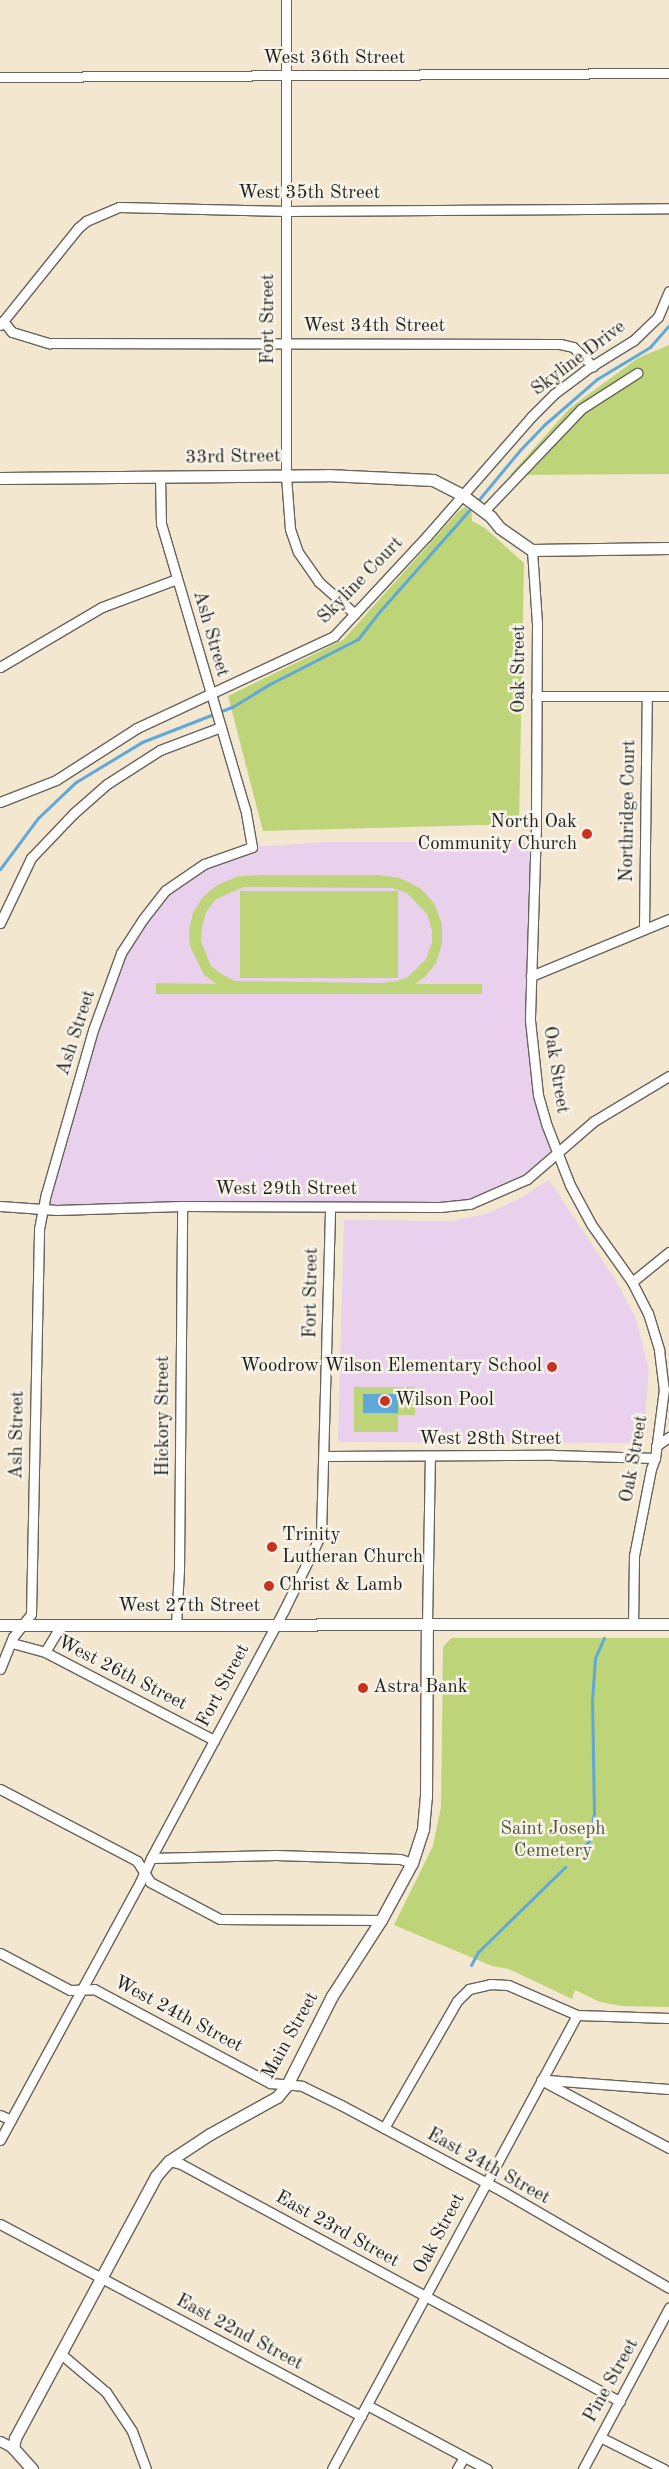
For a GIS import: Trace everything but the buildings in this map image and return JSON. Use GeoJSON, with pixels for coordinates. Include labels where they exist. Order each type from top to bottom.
{"type":"FeatureCollection","features":[{"type":"Feature","properties":{"kind":"street","name":"Fort Street"},"geometry":{"type":"LineString","coordinates":[[286,0],[286,476],[290,529],[298,552],[319,582],[355,614]]}},
{"type":"Feature","properties":{"kind":"street","name":"West 36th Street"},"geometry":{"type":"LineString","coordinates":[[0,77],[669,73]]}},
{"type":"Feature","properties":{"kind":"street","name":"West 35th Street"},"geometry":{"type":"LineString","coordinates":[[2,323],[78,228],[86,221],[119,207],[286,211],[669,208]]}},
{"type":"Feature","properties":{"kind":"street","name":"Skyline Drive"},"geometry":{"type":"LineString","coordinates":[[462,495],[554,394],[634,340],[658,317],[669,290]]}},
{"type":"Feature","properties":{"kind":"street","name":"West 34th Street"},"geometry":{"type":"LineString","coordinates":[[2,323],[12,332],[48,343],[560,344],[573,347],[593,366]]}},
{"type":"Feature","properties":{"kind":"street"},"geometry":{"type":"LineString","coordinates":[[484,512],[571,419],[637,373]]}},
{"type":"Feature","properties":{"kind":"street","name":"33rd Street"},"geometry":{"type":"LineString","coordinates":[[0,478],[286,476],[434,480],[462,495],[484,512],[500,528],[532,550]]}},
{"type":"Feature","properties":{"kind":"street","name":"Ash Street"},"geometry":{"type":"LineString","coordinates":[[0,1668],[13,1637],[31,1614],[39,1229],[86,1052],[120,953],[166,890],[204,864],[252,847],[244,809],[161,524],[160,477]]}},
{"type":"Feature","properties":{"kind":"street","name":"Skyline Court"},"geometry":{"type":"LineString","coordinates":[[0,802],[56,780],[137,728],[334,636],[462,495]]}},
{"type":"Feature","properties":{"kind":"street"},"geometry":{"type":"LineString","coordinates":[[532,550],[669,548]]}},
{"type":"Feature","properties":{"kind":"street","name":"Oak Street"},"geometry":{"type":"LineString","coordinates":[[532,550],[537,623],[536,826],[530,1020],[538,1095],[557,1153],[570,1185],[591,1224],[632,1282],[648,1313],[659,1350],[666,1391],[655,1458],[651,1469],[634,1556],[633,1624]]}},
{"type":"Feature","properties":{"kind":"street"},"geometry":{"type":"LineString","coordinates":[[0,667],[102,607],[177,579]]}},
{"type":"Feature","properties":{"kind":"street"},"geometry":{"type":"LineString","coordinates":[[536,696],[669,696]]}},
{"type":"Feature","properties":{"kind":"street","name":"Northridge Court"},"geometry":{"type":"LineString","coordinates":[[644,928],[647,696]]}},
{"type":"Feature","properties":{"kind":"street"},"geometry":{"type":"LineString","coordinates":[[0,922],[30,858],[74,813],[107,784],[160,750],[221,728]]}},
{"type":"Feature","properties":{"kind":"street"},"geometry":{"type":"LineString","coordinates":[[532,976],[669,919]]}},
{"type":"Feature","properties":{"kind":"street","name":"West 29th Street"},"geometry":{"type":"LineString","coordinates":[[0,1206],[28,1207],[43,1210],[182,1206],[440,1207],[470,1204],[527,1179],[594,1121],[669,1076]]}},
{"type":"Feature","properties":{"kind":"street","name":"Hickory Street"},"geometry":{"type":"LineString","coordinates":[[176,1625],[179,1570],[182,1206]]}},
{"type":"Feature","properties":{"kind":"street","name":"Fort Street"},"geometry":{"type":"LineString","coordinates":[[0,2140],[214,1740],[321,1534],[325,1456],[330,1207]]}},
{"type":"Feature","properties":{"kind":"street"},"geometry":{"type":"LineString","coordinates":[[632,1282],[669,1252]]}},
{"type":"Feature","properties":{"kind":"street"},"geometry":{"type":"LineString","coordinates":[[656,1446],[669,1437]]}},
{"type":"Feature","properties":{"kind":"street","name":"West 28th Street"},"geometry":{"type":"LineString","coordinates":[[325,1456],[600,1456],[655,1458]]}},
{"type":"Feature","properties":{"kind":"street"},"geometry":{"type":"LineString","coordinates":[[427,1624],[430,1457]]}},
{"type":"Feature","properties":{"kind":"street","name":"Main Street"},"geometry":{"type":"LineString","coordinates":[[13,2448],[15,2438],[156,2176],[169,2161],[210,2134],[277,2097],[287,2085],[332,1996],[381,1920],[412,1863],[423,1829],[426,1797],[427,1624]]}},
{"type":"Feature","properties":{"kind":"street","name":"West 27th Street"},"geometry":{"type":"LineString","coordinates":[[0,1625],[669,1624]]}},
{"type":"Feature","properties":{"kind":"street"},"geometry":{"type":"LineString","coordinates":[[45,1652],[61,1625]]}},
{"type":"Feature","properties":{"kind":"street","name":"West 26th Street"},"geometry":{"type":"LineString","coordinates":[[12,1643],[45,1652],[214,1740]]}},
{"type":"Feature","properties":{"kind":"street"},"geometry":{"type":"LineString","coordinates":[[0,1789],[137,1862],[150,1882],[220,1919],[381,1920]]}},
{"type":"Feature","properties":{"kind":"street"},"geometry":{"type":"LineString","coordinates":[[150,1858],[276,1855],[400,1859],[412,1863]]}},
{"type":"Feature","properties":{"kind":"street","name":"West 24th Street"},"geometry":{"type":"LineString","coordinates":[[0,1953],[70,1990],[94,1989],[270,2083],[287,2085]]}},
{"type":"Feature","properties":{"kind":"street"},"geometry":{"type":"LineString","coordinates":[[384,2128],[457,2001],[469,1989],[490,1984],[508,1985],[577,2015],[669,2018]]}},
{"type":"Feature","properties":{"kind":"street","name":"Oak Street"},"geometry":{"type":"LineString","coordinates":[[332,2469],[577,2015]]}},
{"type":"Feature","properties":{"kind":"street"},"geometry":{"type":"LineString","coordinates":[[542,2080],[669,2089]]}},
{"type":"Feature","properties":{"kind":"street"},"geometry":{"type":"LineString","coordinates":[[542,2080],[669,2148]]}},
{"type":"Feature","properties":{"kind":"street","name":"East 24th Street"},"geometry":{"type":"LineString","coordinates":[[287,2085],[302,2086],[384,2128],[486,2183],[669,2288]]}},
{"type":"Feature","properties":{"kind":"street"},"geometry":{"type":"LineString","coordinates":[[0,2115],[11,2120]]}},
{"type":"Feature","properties":{"kind":"street","name":"East 23rd Street"},"geometry":{"type":"LineString","coordinates":[[169,2161],[181,2164],[620,2401]]}},
{"type":"Feature","properties":{"kind":"street","name":"East 22nd Street"},"geometry":{"type":"LineString","coordinates":[[0,2224],[361,2416]]}},
{"type":"Feature","properties":{"kind":"street","name":"Pine Street"},"geometry":{"type":"LineString","coordinates":[[583,2469],[669,2309]]}},
{"type":"Feature","properties":{"kind":"street"},"geometry":{"type":"LineString","coordinates":[[61,2354],[106,2392],[132,2431],[146,2469]]}},
{"type":"Feature","properties":{"kind":"street"},"geometry":{"type":"LineString","coordinates":[[367,2405],[488,2469]]}},
{"type":"Feature","properties":{"kind":"street"},"geometry":{"type":"LineString","coordinates":[[600,2436],[664,2469]]}},
{"type":"Feature","properties":{"kind":"street"},"geometry":{"type":"LineString","coordinates":[[0,2442],[13,2448],[32,2469]]}},
{"type":"Feature","properties":{"kind":"street"},"geometry":{"type":"LineString","coordinates":[[457,2469],[464,2456]]}},
{"type":"Feature","properties":{"kind":"shaded area"},"geometry":{"type":"Polygon","coordinates":[[[328,842],[536,842],[530,1020],[536,1072],[557,1153],[527,1179],[470,1204],[43,1210],[121,953],[143,919],[185,876],[252,847],[328,842]]]}},
{"type":"Feature","properties":{"kind":"shaded area"},"geometry":{"type":"Polygon","coordinates":[[[549,1180],[618,1284],[636,1319],[649,1370],[643,1443],[338,1442],[344,1220],[452,1221],[486,1214],[520,1198],[549,1180]]]}},
{"type":"Feature","properties":{"kind":"green space"},"geometry":{"type":"Polygon","coordinates":[[[669,345],[669,474],[510,475],[570,408],[638,358],[669,345]]]}},
{"type":"Feature","properties":{"kind":"green space"},"geometry":{"type":"Polygon","coordinates":[[[465,507],[472,513],[472,521],[485,528],[524,563],[519,824],[263,831],[228,696],[343,640],[459,511],[465,507]]]}},
{"type":"Feature","properties":{"kind":"green space"},"geometry":{"type":"Polygon","coordinates":[[[378,875],[400,878],[420,888],[434,903],[442,924],[442,944],[436,963],[425,977],[415,984],[482,984],[482,994],[156,994],[156,983],[217,984],[204,975],[190,946],[189,929],[193,913],[202,898],[217,885],[239,876],[378,875]],[[244,887],[216,899],[206,912],[201,941],[211,966],[235,981],[381,983],[397,981],[408,977],[426,959],[432,942],[432,931],[427,914],[407,893],[392,888],[244,887]]]}},
{"type":"Feature","properties":{"kind":"green space"},"geometry":{"type":"Polygon","coordinates":[[[240,891],[398,891],[398,978],[240,978],[240,891]]]}},
{"type":"Feature","properties":{"kind":"green space","name":"Wilson Pool"},"geometry":{"type":"Polygon","coordinates":[[[354,1387],[415,1387],[415,1415],[398,1415],[398,1432],[354,1432],[354,1387]]]}},
{"type":"Feature","properties":{"kind":"green space","name":"Saint Joseph Cemetery"},"geometry":{"type":"Polygon","coordinates":[[[451,1638],[669,1638],[669,2007],[621,2006],[600,2002],[575,1990],[572,1999],[509,1969],[492,1966],[394,1925],[433,1846],[441,1807],[443,1647],[451,1638]]]}},
{"type":"Feature","properties":{"kind":"water"},"geometry":{"type":"Polygon","coordinates":[[[363,1394],[398,1394],[398,1413],[363,1413],[363,1394]]]}},
{"type":"Feature","properties":{"kind":"waterway"},"geometry":{"type":"LineString","coordinates":[[476,503],[520,450],[544,425],[597,379],[650,347],[669,325]]}},
{"type":"Feature","properties":{"kind":"waterway"},"geometry":{"type":"LineString","coordinates":[[0,869],[38,818],[76,782],[142,742],[232,707],[268,685],[358,639],[380,611],[472,507]]}},
{"type":"Feature","properties":{"kind":"waterway"},"geometry":{"type":"LineString","coordinates":[[576,1855],[589,1841],[594,1814],[592,1701],[595,1658],[604,1638]]}},
{"type":"Feature","properties":{"kind":"waterway"},"geometry":{"type":"LineString","coordinates":[[471,1965],[478,1952],[565,1867]]}},
{"type":"Feature","properties":{"kind":"place","name":"North Oak Community Church"},"geometry":{"type":"Point","coordinates":[587,834]}},
{"type":"Feature","properties":{"kind":"place","name":"Woodrow Wilson Elementary School"},"geometry":{"type":"Point","coordinates":[552,1367]}},
{"type":"Feature","properties":{"kind":"place","name":"Wilson Pool"},"geometry":{"type":"Point","coordinates":[385,1401]}},
{"type":"Feature","properties":{"kind":"place","name":"Trinity Lutheran Church"},"geometry":{"type":"Point","coordinates":[272,1547]}},
{"type":"Feature","properties":{"kind":"place","name":"Christ & Lamb"},"geometry":{"type":"Point","coordinates":[269,1586]}},
{"type":"Feature","properties":{"kind":"place","name":"Astra Bank"},"geometry":{"type":"Point","coordinates":[363,1688]}}]}
